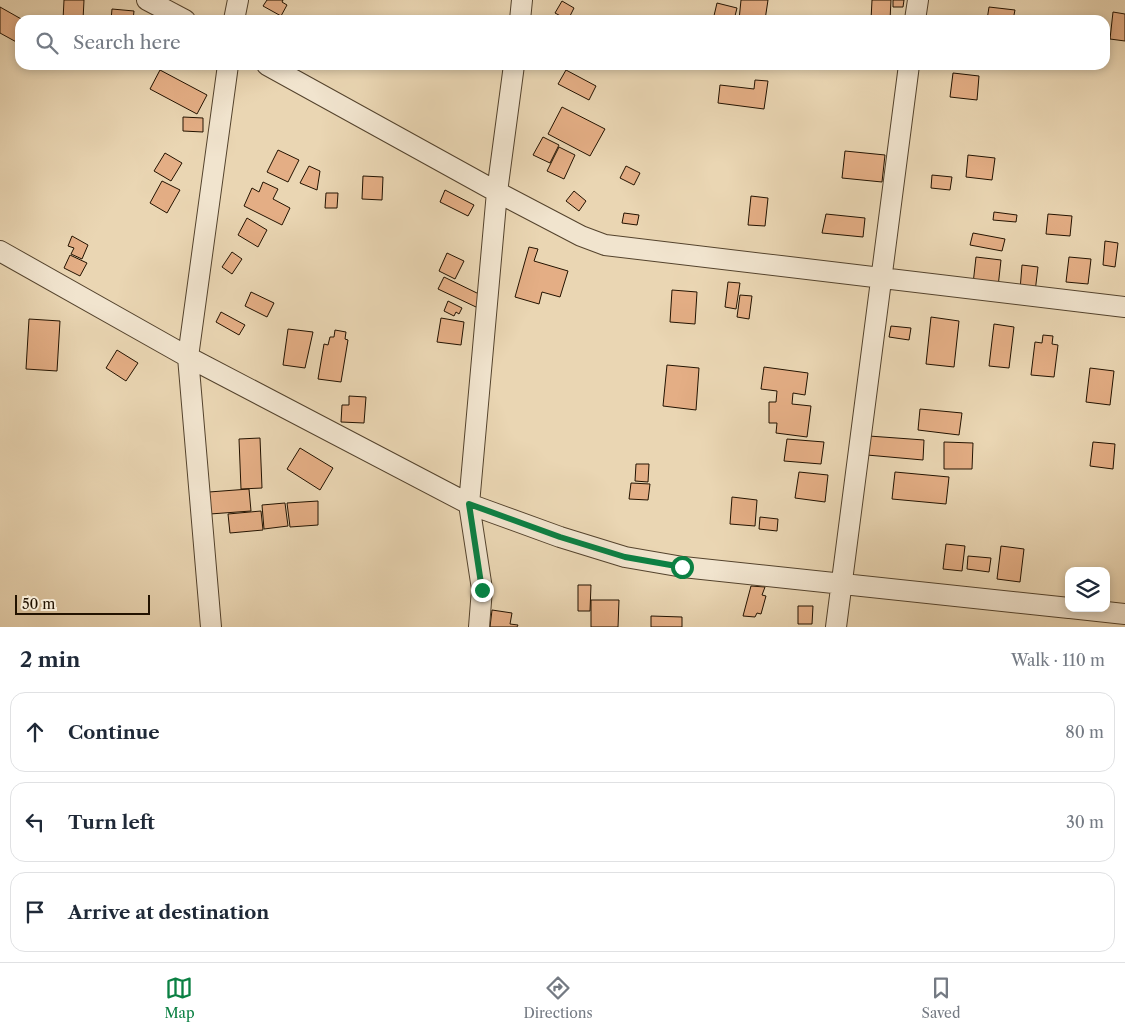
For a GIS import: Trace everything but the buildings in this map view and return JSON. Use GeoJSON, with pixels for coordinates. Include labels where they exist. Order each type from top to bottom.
{"type":"FeatureCollection","features":[{"type":"Feature","properties":{"kind":"street"},"geometry":{"type":"LineString","coordinates":[[147,0],[176,15]]}},
{"type":"Feature","properties":{"kind":"street"},"geometry":{"type":"LineString","coordinates":[[235,15],[238,0]]}},
{"type":"Feature","properties":{"kind":"street"},"geometry":{"type":"LineString","coordinates":[[520,15],[522,0]]}},
{"type":"Feature","properties":{"kind":"street"},"geometry":{"type":"LineString","coordinates":[[916,15],[918,0]]}},
{"type":"Feature","properties":{"kind":"street"},"geometry":{"type":"LineString","coordinates":[[210,627],[188,357],[227,70]]}},
{"type":"Feature","properties":{"kind":"street"},"geometry":{"type":"LineString","coordinates":[[276,70],[497,192],[581,236],[605,245],[1125,306]]}},
{"type":"Feature","properties":{"kind":"street"},"geometry":{"type":"LineString","coordinates":[[479,627],[482,590],[469,504],[497,192],[513,70]]}},
{"type":"Feature","properties":{"kind":"street"},"geometry":{"type":"LineString","coordinates":[[836,627],[908,70]]}},
{"type":"Feature","properties":{"kind":"street"},"geometry":{"type":"LineString","coordinates":[[0,252],[188,357],[469,504],[560,537],[625,557],[682,567],[1065,608]]}},
{"type":"Feature","properties":{"kind":"street"},"geometry":{"type":"LineString","coordinates":[[1106,612],[1125,614]]}},
{"type":"Feature","properties":{"kind":"route"},"geometry":{"type":"LineString","coordinates":[[482,590],[469,504],[560,537],[625,557],[682,567]]}}]}
